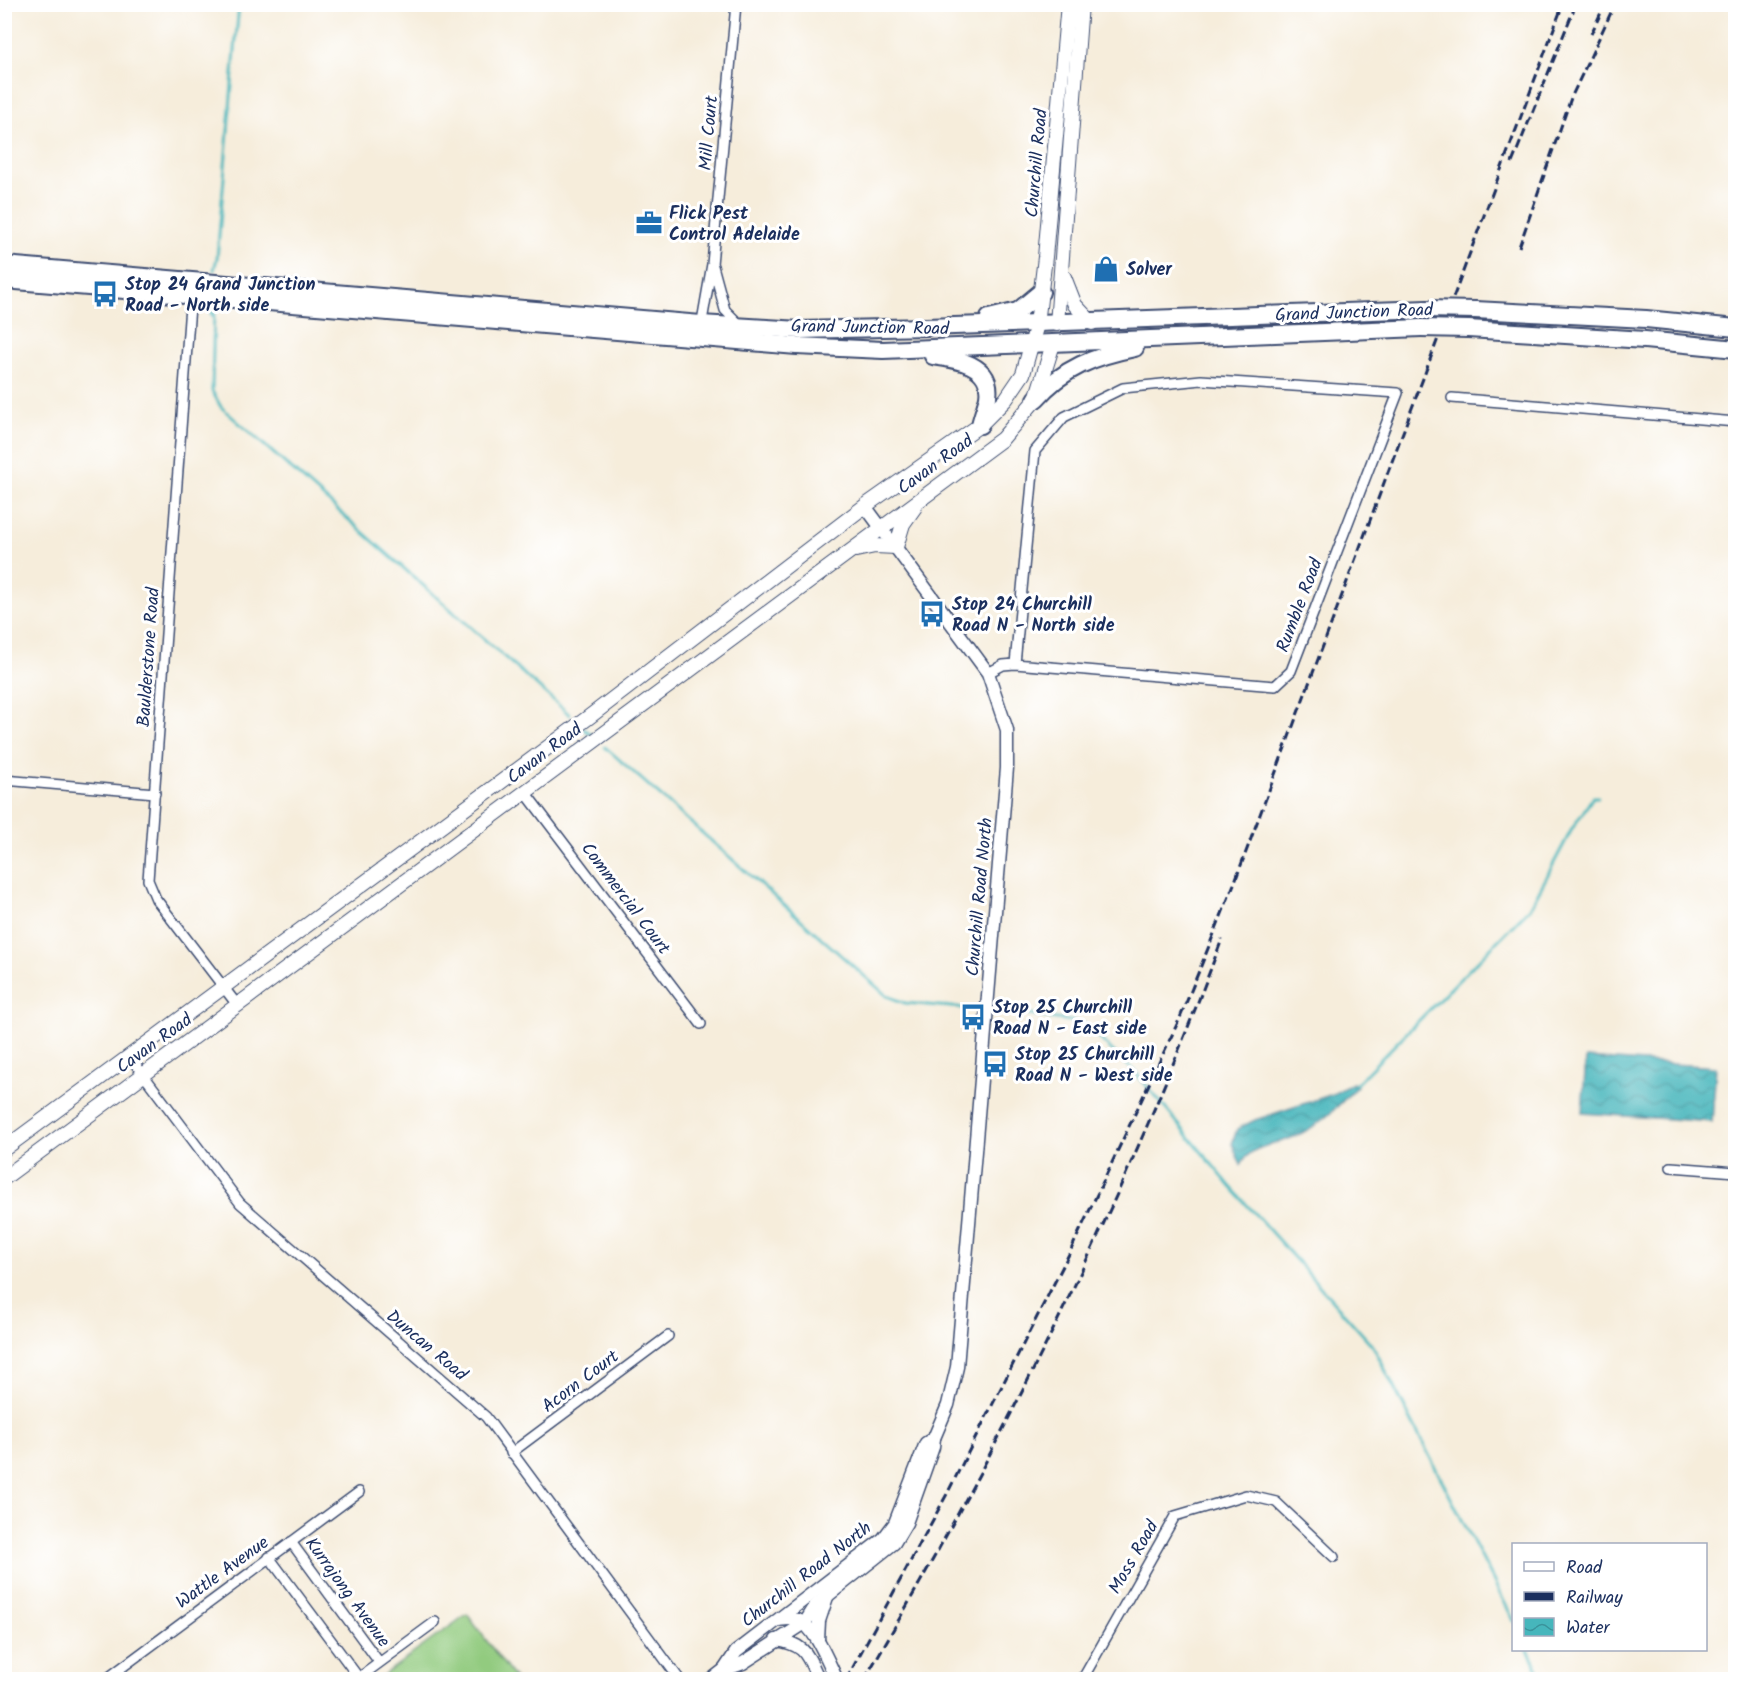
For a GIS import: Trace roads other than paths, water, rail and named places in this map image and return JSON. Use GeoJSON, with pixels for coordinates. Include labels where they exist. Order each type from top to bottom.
{"type":"FeatureCollection","features":[{"type":"Feature","properties":{"kind":"highway","name":"Grand Junction Road"},"geometry":{"type":"LineString","coordinates":[[4,265],[191,288],[701,331],[883,350],[1183,339],[1421,327],[1645,340],[1736,349]]}},
{"type":"Feature","properties":{"kind":"highway","name":"Grand Junction Road"},"geometry":{"type":"LineString","coordinates":[[4,280],[191,288]]}},
{"type":"Feature","properties":{"kind":"highway"},"geometry":{"type":"LineString","coordinates":[[926,327],[1014,312],[1032,302],[1041,292]]}},
{"type":"Feature","properties":{"kind":"highway","name":"Grand Junction Road"},"geometry":{"type":"LineString","coordinates":[[701,331],[742,327],[800,330],[1092,323],[1427,309],[1646,319],[1736,328]]}},
{"type":"Feature","properties":{"kind":"highway","name":"Cavan Road"},"geometry":{"type":"LineString","coordinates":[[1053,344],[1057,324]]}},
{"type":"Feature","properties":{"kind":"highway"},"geometry":{"type":"LineString","coordinates":[[1036,399],[1054,380],[1073,367],[1120,351],[1183,339]]}},
{"type":"Feature","properties":{"kind":"highway"},"geometry":{"type":"LineString","coordinates":[[883,350],[970,363],[980,371],[988,388],[980,425]]}},
{"type":"Feature","properties":{"kind":"main road","name":"Churchill Road"},"geometry":{"type":"LineString","coordinates":[[1057,324],[1062,266],[1072,34],[1068,4]]}},
{"type":"Feature","properties":{"kind":"main road","name":"Churchill Road"},"geometry":{"type":"LineString","coordinates":[[1036,324],[1072,34],[1081,4]]}},
{"type":"Feature","properties":{"kind":"main road"},"geometry":{"type":"LineString","coordinates":[[1062,266],[1070,295],[1092,323]]}},
{"type":"Feature","properties":{"kind":"main road","name":"Cavan Road"},"geometry":{"type":"LineString","coordinates":[[4,1149],[589,717],[866,506],[980,425],[1014,388],[1023,374],[1036,324]]}},
{"type":"Feature","properties":{"kind":"main road","name":"Cavan Road"},"geometry":{"type":"LineString","coordinates":[[4,1178],[1002,439],[1036,399],[1053,344]]}},
{"type":"Feature","properties":{"kind":"main road"},"geometry":{"type":"LineString","coordinates":[[849,552],[874,546],[896,547],[903,524],[921,498]]}},
{"type":"Feature","properties":{"kind":"street","name":"Mill Court"},"geometry":{"type":"LineString","coordinates":[[701,331],[712,264],[736,4]]}},
{"type":"Feature","properties":{"kind":"street","name":"Mill Court"},"geometry":{"type":"LineString","coordinates":[[712,264],[725,310],[742,327]]}},
{"type":"Feature","properties":{"kind":"street","name":"Baulderstone Road"},"geometry":{"type":"LineString","coordinates":[[191,288],[148,869],[150,888],[238,1006]]}},
{"type":"Feature","properties":{"kind":"street","name":"Rumble Road"},"geometry":{"type":"LineString","coordinates":[[988,673],[1003,665],[1014,664],[1275,686],[1291,671],[1398,393],[1201,380],[1124,388],[1064,417],[1035,451],[1014,664]]}},
{"type":"Feature","properties":{"kind":"street"},"geometry":{"type":"LineString","coordinates":[[1452,398],[1736,422]]}},
{"type":"Feature","properties":{"kind":"street","name":"Churchill Road North"},"geometry":{"type":"LineString","coordinates":[[711,1680],[724,1670],[743,1663],[805,1623],[816,1605],[880,1556],[902,1532],[933,1448],[934,1437],[948,1405],[957,1367],[1008,752],[1001,707],[988,673],[866,506]]}},
{"type":"Feature","properties":{"kind":"street"},"geometry":{"type":"LineString","coordinates":[[4,780],[155,793]]}},
{"type":"Feature","properties":{"kind":"street","name":"Commercial Court"},"geometry":{"type":"LineString","coordinates":[[525,792],[701,1024]]}},
{"type":"Feature","properties":{"kind":"street","name":"Duncan Road"},"geometry":{"type":"LineString","coordinates":[[130,1057],[240,1203],[479,1411],[680,1680]]}},
{"type":"Feature","properties":{"kind":"street"},"geometry":{"type":"LineString","coordinates":[[1671,1167],[1736,1172]]}},
{"type":"Feature","properties":{"kind":"street","name":"Acorn Court"},"geometry":{"type":"LineString","coordinates":[[511,1453],[668,1336]]}},
{"type":"Feature","properties":{"kind":"street","name":"Churchill Road North"},"geometry":{"type":"LineString","coordinates":[[724,1670],[736,1652],[884,1539],[895,1522],[926,1443],[934,1437]]}},
{"type":"Feature","properties":{"kind":"street","name":"Wattle Avenue"},"geometry":{"type":"LineString","coordinates":[[105,1680],[359,1492]]}},
{"type":"Feature","properties":{"kind":"street","name":"Moss Road"},"geometry":{"type":"LineString","coordinates":[[1082,1680],[1175,1516],[1246,1495],[1276,1502],[1334,1557]]}},
{"type":"Feature","properties":{"kind":"street","name":"Kurrajong Avenue"},"geometry":{"type":"LineString","coordinates":[[291,1542],[379,1662]]}},
{"type":"Feature","properties":{"kind":"street"},"geometry":{"type":"LineString","coordinates":[[269,1557],[357,1678],[435,1622]]}},
{"type":"Feature","properties":{"kind":"street"},"geometry":{"type":"LineString","coordinates":[[818,1640],[819,1621],[827,1596]]}},
{"type":"Feature","properties":{"kind":"street"},"geometry":{"type":"LineString","coordinates":[[780,1620],[792,1619],[805,1623],[818,1640],[837,1680]]}},
{"type":"Feature","properties":{"kind":"street"},"geometry":{"type":"LineString","coordinates":[[776,1640],[797,1644],[803,1649],[819,1680]]}},
{"type":"Feature","properties":{"kind":"water"},"geometry":{"type":"Polygon","coordinates":[[[1586,1058],[1716,1067],[1712,1122],[1582,1113],[1586,1058]]]}},
{"type":"Feature","properties":{"kind":"water"},"geometry":{"type":"Polygon","coordinates":[[[1353,1083],[1357,1086],[1315,1126],[1294,1137],[1253,1151],[1241,1165],[1232,1144],[1237,1129],[1255,1120],[1333,1094],[1353,1083]]]}},
{"type":"Feature","properties":{"kind":"waterway"},"geometry":{"type":"LineString","coordinates":[[214,270],[217,258],[239,4]]}},
{"type":"Feature","properties":{"kind":"waterway"},"geometry":{"type":"LineString","coordinates":[[206,307],[214,317]]}},
{"type":"Feature","properties":{"kind":"waterway"},"geometry":{"type":"LineString","coordinates":[[214,308],[212,391],[221,407],[570,715]]}},
{"type":"Feature","properties":{"kind":"waterway"},"geometry":{"type":"LineString","coordinates":[[583,728],[591,734]]}},
{"type":"Feature","properties":{"kind":"waterway"},"geometry":{"type":"LineString","coordinates":[[605,747],[887,996],[905,1003],[974,1009]]}},
{"type":"Feature","properties":{"kind":"waterway"},"geometry":{"type":"LineString","coordinates":[[1355,1085],[1530,908],[1572,829],[1593,797],[1598,797]]}},
{"type":"Feature","properties":{"kind":"waterway"},"geometry":{"type":"LineString","coordinates":[[1003,1011],[1083,1023],[1136,1073],[1230,1186],[1373,1346],[1512,1617]]}},
{"type":"Feature","properties":{"kind":"waterway"},"geometry":{"type":"LineString","coordinates":[[1528,1651],[1543,1680]]}},
{"type":"Feature","properties":{"kind":"railway"},"geometry":{"type":"LineString","coordinates":[[846,1680],[947,1494],[1069,1254],[1180,1018],[1234,884],[1563,4]]}},
{"type":"Feature","properties":{"kind":"railway"},"geometry":{"type":"LineString","coordinates":[[1512,163],[1576,4]]}},
{"type":"Feature","properties":{"kind":"railway"},"geometry":{"type":"LineString","coordinates":[[1591,34],[1605,4]]}},
{"type":"Feature","properties":{"kind":"railway"},"geometry":{"type":"LineString","coordinates":[[1519,247],[1571,98],[1615,4]]}},
{"type":"Feature","properties":{"kind":"railway"},"geometry":{"type":"LineString","coordinates":[[864,1680],[965,1501],[1059,1317],[1145,1130],[1222,939]]}},
{"type":"Feature","properties":{"kind":"place","name":"Flick Pest Control Adelaide"},"geometry":{"type":"Point","coordinates":[649,223]}},
{"type":"Feature","properties":{"kind":"place","name":"Solver"},"geometry":{"type":"Point","coordinates":[1106,269]}},
{"type":"Feature","properties":{"kind":"place","name":"Stop 24 Grand Junction Road - North side"},"geometry":{"type":"Point","coordinates":[105,294]}},
{"type":"Feature","properties":{"kind":"place","name":"Stop 24 Churchill Road N - North side"},"geometry":{"type":"Point","coordinates":[932,614]}},
{"type":"Feature","properties":{"kind":"place","name":"Stop 25 Churchill Road N - East side"},"geometry":{"type":"Point","coordinates":[973,1017]}},
{"type":"Feature","properties":{"kind":"place","name":"Stop 25 Churchill Road N - West side"},"geometry":{"type":"Point","coordinates":[995,1064]}}]}
